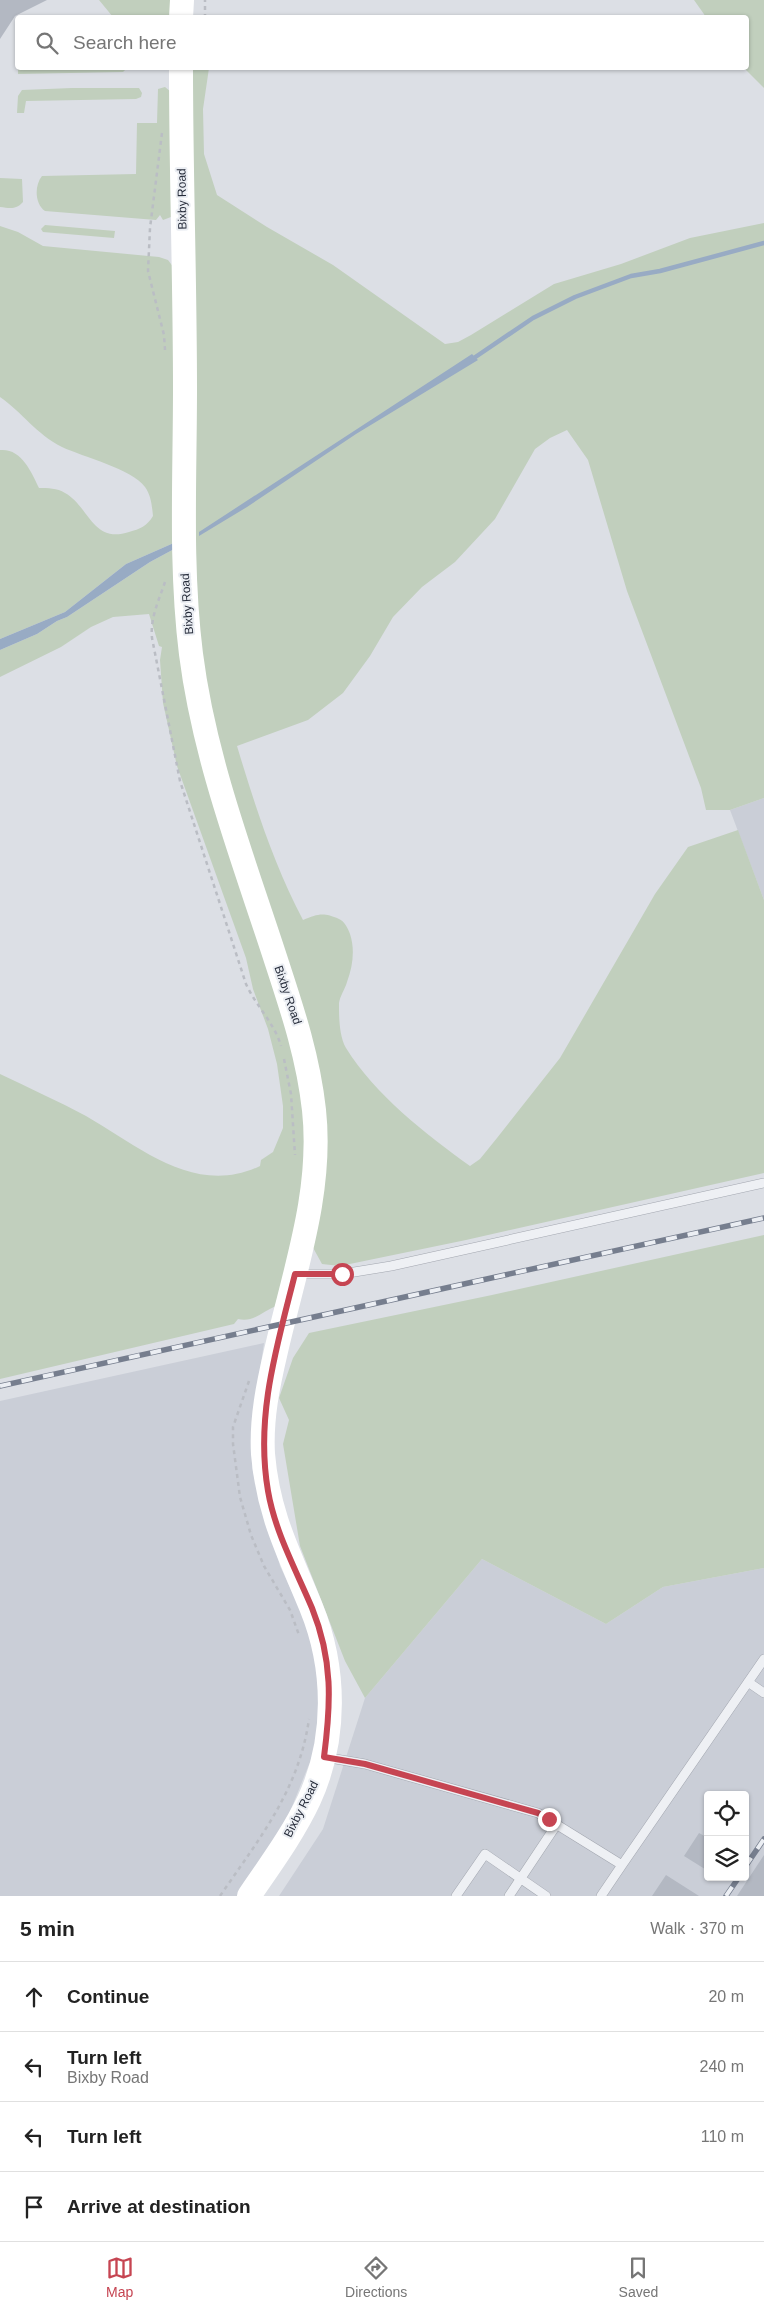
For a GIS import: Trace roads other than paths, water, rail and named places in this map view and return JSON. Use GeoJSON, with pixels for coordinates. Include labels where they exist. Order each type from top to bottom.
{"type":"FeatureCollection","features":[{"type":"Feature","properties":{"kind":"street"},"geometry":{"type":"LineString","coordinates":[[181,15],[182,0]]}},
{"type":"Feature","properties":{"kind":"street","name":"Bixby Road"},"geometry":{"type":"LineString","coordinates":[[181,70],[185,388],[183,541],[185,604],[191,655],[203,726],[226,809],[300,1030],[310,1078],[316,1136],[312,1194],[265,1404],[264,1460],[268,1492],[276,1523],[312,1609],[326,1654],[330,1697],[324,1757],[307,1804],[249,1896]]}},
{"type":"Feature","properties":{"kind":"lane"},"geometry":{"type":"LineString","coordinates":[[295,1274],[342,1274],[391,1266],[764,1183]]}},
{"type":"Feature","properties":{"kind":"lane"},"geometry":{"type":"LineString","coordinates":[[601,1896],[764,1659]]}},
{"type":"Feature","properties":{"kind":"lane"},"geometry":{"type":"LineString","coordinates":[[748,1682],[764,1693]]}},
{"type":"Feature","properties":{"kind":"lane"},"geometry":{"type":"LineString","coordinates":[[324,1757],[365,1764],[538,1813],[622,1864]]}},
{"type":"Feature","properties":{"kind":"lane"},"geometry":{"type":"LineString","coordinates":[[509,1896],[557,1824]]}},
{"type":"Feature","properties":{"kind":"lane"},"geometry":{"type":"LineString","coordinates":[[456,1896],[484,1854],[546,1895]]}},
{"type":"Feature","properties":{"kind":"water"},"geometry":{"type":"Polygon","coordinates":[[[472,354],[478,360],[356,434],[247,507],[199,536],[199,532],[472,354]]]}},
{"type":"Feature","properties":{"kind":"water"},"geometry":{"type":"Polygon","coordinates":[[[176,542],[176,548],[150,562],[67,617],[37,634],[0,650],[0,639],[65,612],[126,564],[176,542]]]}},
{"type":"Feature","properties":{"kind":"waterway"},"geometry":{"type":"LineString","coordinates":[[471,360],[533,318],[575,297],[631,276],[660,271],[764,243]]}},
{"type":"Feature","properties":{"kind":"railway"},"geometry":{"type":"LineString","coordinates":[[0,1386],[764,1218]]}},
{"type":"Feature","properties":{"kind":"railway"},"geometry":{"type":"LineString","coordinates":[[749,1861],[764,1839]]}},
{"type":"Feature","properties":{"kind":"railway"},"geometry":{"type":"LineString","coordinates":[[726,1896],[736,1881]]}}]}
